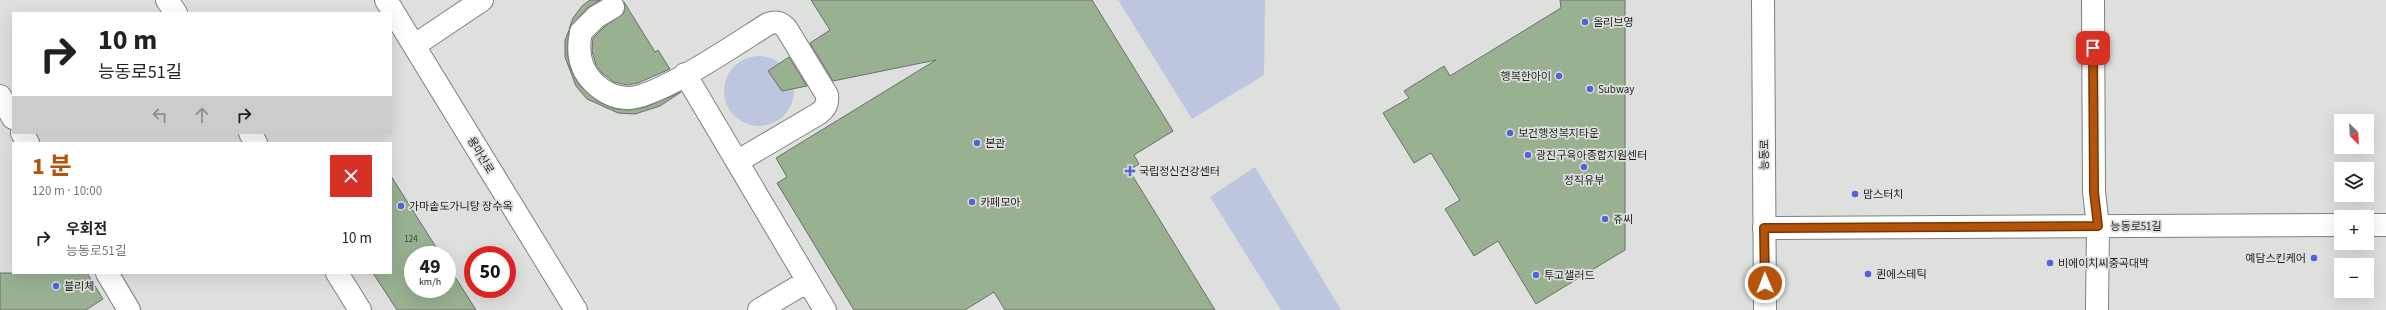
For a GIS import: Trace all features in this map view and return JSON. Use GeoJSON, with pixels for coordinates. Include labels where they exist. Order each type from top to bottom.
{"type":"FeatureCollection","features":[{"type":"Feature","properties":{"kind":"street"},"geometry":{"type":"LineString","coordinates":[[168,0],[175,12]]}},
{"type":"Feature","properties":{"kind":"street","name":"용마산로"},"geometry":{"type":"LineString","coordinates":[[386,0],[415,45],[576,310]]}},
{"type":"Feature","properties":{"kind":"street"},"geometry":{"type":"LineString","coordinates":[[415,45],[482,0]]}},
{"type":"Feature","properties":{"kind":"street","name":"능동로"},"geometry":{"type":"LineString","coordinates":[[1763,0],[1765,310]]}},
{"type":"Feature","properties":{"kind":"street"},"geometry":{"type":"LineString","coordinates":[[2093,0],[2094,192],[2098,226],[2096,310]]}},
{"type":"Feature","properties":{"kind":"street"},"geometry":{"type":"LineString","coordinates":[[613,6],[587,24],[581,32],[579,54],[583,69],[596,85],[614,96],[629,98],[655,91],[775,21],[781,23],[786,28],[827,95],[828,102],[825,109],[738,161]]}},
{"type":"Feature","properties":{"kind":"street"},"geometry":{"type":"LineString","coordinates":[[685,74],[825,310]]}},
{"type":"Feature","properties":{"kind":"street"},"geometry":{"type":"LineString","coordinates":[[0,96],[12,116]]}},
{"type":"Feature","properties":{"kind":"street","name":"능동로51길"},"geometry":{"type":"LineString","coordinates":[[1764,228],[2334,225]]}},
{"type":"Feature","properties":{"kind":"street"},"geometry":{"type":"LineString","coordinates":[[2374,225],[2386,225]]}},
{"type":"Feature","properties":{"kind":"street"},"geometry":{"type":"LineString","coordinates":[[108,274],[130,310]]}},
{"type":"Feature","properties":{"kind":"street"},"geometry":{"type":"LineString","coordinates":[[338,274],[360,310]]}},
{"type":"Feature","properties":{"kind":"street"},"geometry":{"type":"LineString","coordinates":[[759,310],[808,281]]}},
{"type":"Feature","properties":{"kind":"shaded area"},"geometry":{"type":"Polygon","coordinates":[[[1118,0],[1265,0],[1264,75],[1192,119],[1118,0]]]}},
{"type":"Feature","properties":{"kind":"shaded area"},"geometry":{"type":"Polygon","coordinates":[[[759,56],[772,59],[784,66],[791,78],[794,91],[791,104],[784,116],[772,123],[759,126],[746,123],[734,116],[727,104],[724,91],[727,78],[734,66],[746,59],[759,56]]]}},
{"type":"Feature","properties":{"kind":"shaded area"},"geometry":{"type":"Polygon","coordinates":[[[1255,167],[1341,310],[1281,310],[1210,197],[1255,167]]]}},
{"type":"Feature","properties":{"kind":"building"},"geometry":{"type":"Polygon","coordinates":[[[590,0],[600,0],[587,8],[569,29],[573,18],[582,6],[590,0]]]}},
{"type":"Feature","properties":{"kind":"building","name":"본관"},"geometry":{"type":"Polygon","coordinates":[[[811,0],[1092,0],[1173,131],[1134,155],[1139,164],[1129,170],[1215,310],[1005,310],[994,292],[965,310],[854,310],[777,183],[787,177],[776,158],[936,60],[833,81],[810,43],[830,30],[811,0]]]}},
{"type":"Feature","properties":{"kind":"building","name":"보건행정복지타운"},"geometry":{"type":"Polygon","coordinates":[[[1560,0],[1625,0],[1625,250],[1536,304],[1498,241],[1474,256],[1445,209],[1460,200],[1431,153],[1414,163],[1383,113],[1409,98],[1404,91],[1444,66],[1450,76],[1561,8],[1560,0]]]}},
{"type":"Feature","properties":{"kind":"building"},"geometry":{"type":"Polygon","coordinates":[[[624,2],[655,52],[658,50],[670,69],[638,83],[627,85],[614,82],[602,73],[596,65],[592,51],[593,38],[604,27],[624,13],[624,2]]]}},
{"type":"Feature","properties":{"kind":"building"},"geometry":{"type":"Polygon","coordinates":[[[569,30],[567,53],[571,70],[579,85],[599,102],[615,109],[630,110],[646,107],[681,92],[660,106],[635,114],[618,113],[587,99],[576,86],[565,57],[565,40],[569,30]]]}},
{"type":"Feature","properties":{"kind":"building"},"geometry":{"type":"Polygon","coordinates":[[[789,57],[807,86],[782,91],[768,71],[789,57]]]}},
{"type":"Feature","properties":{"kind":"building"},"geometry":{"type":"Polygon","coordinates":[[[392,178],[435,246],[404,246],[404,298],[456,298],[456,278],[464,291],[464,298],[468,298],[476,310],[397,310],[374,274],[392,274],[392,178]]]}},
{"type":"Feature","properties":{"kind":"building","name":"블리체"},"geometry":{"type":"Polygon","coordinates":[[[0,273],[88,274],[103,299],[86,310],[0,310],[0,273]]]}},
{"type":"Feature","properties":{"kind":"place","name":"올리브영"},"geometry":{"type":"Point","coordinates":[1585,22]}},
{"type":"Feature","properties":{"kind":"place","name":"행복한아이"},"geometry":{"type":"Point","coordinates":[1559,76]}},
{"type":"Feature","properties":{"kind":"place","name":"Subway"},"geometry":{"type":"Point","coordinates":[1590,89]}},
{"type":"Feature","properties":{"kind":"place","name":"보건행정복지타운"},"geometry":{"type":"Point","coordinates":[1510,133]}},
{"type":"Feature","properties":{"kind":"place","name":"본관"},"geometry":{"type":"Point","coordinates":[977,143]}},
{"type":"Feature","properties":{"kind":"place","name":"광진구육아종합지원센터"},"geometry":{"type":"Point","coordinates":[1528,155]}},
{"type":"Feature","properties":{"kind":"place","name":"정직유부"},"geometry":{"type":"Point","coordinates":[1584,167]}},
{"type":"Feature","properties":{"kind":"place","name":"국립정신건강센터"},"geometry":{"type":"Point","coordinates":[1130,171]}},
{"type":"Feature","properties":{"kind":"place","name":"맘스터치"},"geometry":{"type":"Point","coordinates":[1855,194]}},
{"type":"Feature","properties":{"kind":"place","name":"카페모아"},"geometry":{"type":"Point","coordinates":[972,202]}},
{"type":"Feature","properties":{"kind":"place","name":"가마솥도가니탕 장수옥"},"geometry":{"type":"Point","coordinates":[401,206]}},
{"type":"Feature","properties":{"kind":"place","name":"쥬씨"},"geometry":{"type":"Point","coordinates":[1605,219]}},
{"type":"Feature","properties":{"kind":"place","name":"예담스킨케어"},"geometry":{"type":"Point","coordinates":[2314,258]}},
{"type":"Feature","properties":{"kind":"place","name":"비에이치씨중곡대박"},"geometry":{"type":"Point","coordinates":[2050,263]}},
{"type":"Feature","properties":{"kind":"place","name":"퀸에스테틱"},"geometry":{"type":"Point","coordinates":[1868,274]}},
{"type":"Feature","properties":{"kind":"place","name":"투고샐러드"},"geometry":{"type":"Point","coordinates":[1536,275]}},
{"type":"Feature","properties":{"kind":"place","name":"블리체"},"geometry":{"type":"Point","coordinates":[56,286]}},
{"type":"Feature","properties":{"kind":"route"},"geometry":{"type":"LineString","coordinates":[[1765,283],[1764,228],[2098,226],[2094,192],[2093,48]]}}]}
